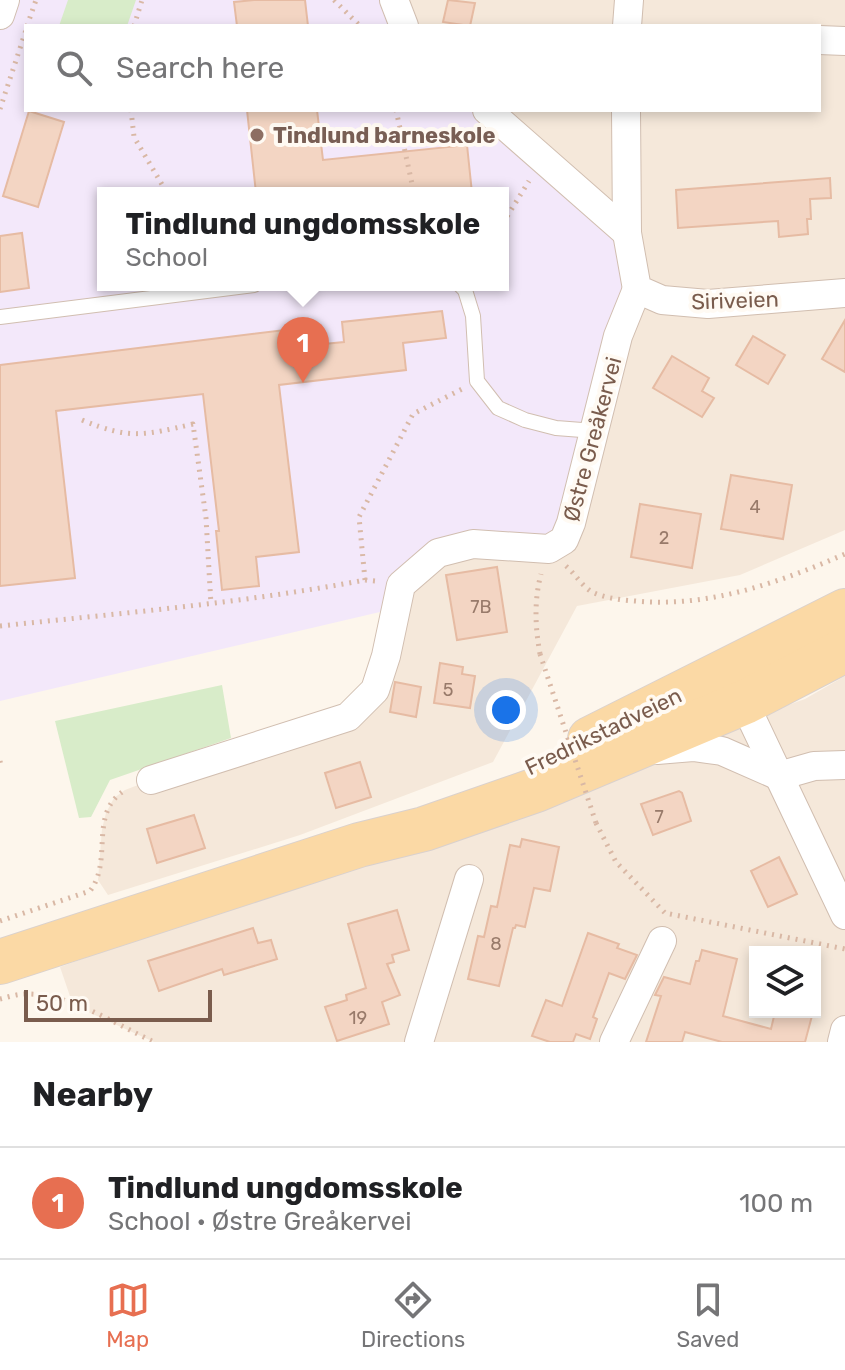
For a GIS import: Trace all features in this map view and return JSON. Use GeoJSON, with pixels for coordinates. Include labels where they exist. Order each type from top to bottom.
{"type":"FeatureCollection","features":[{"type":"Feature","properties":{"kind":"main road","name":"Fredrikstadveien"},"geometry":{"type":"LineString","coordinates":[[0,962],[359,845],[424,829],[629,753],[737,686],[845,611]]}},
{"type":"Feature","properties":{"kind":"main road","name":"Fredrikstadveien"},"geometry":{"type":"LineString","coordinates":[[359,845],[420,812],[544,762],[737,686],[845,650]]}},
{"type":"Feature","properties":{"kind":"street"},"geometry":{"type":"LineString","coordinates":[[0,15],[5,0]]}},
{"type":"Feature","properties":{"kind":"street"},"geometry":{"type":"LineString","coordinates":[[394,0],[403,24]]}},
{"type":"Feature","properties":{"kind":"street"},"geometry":{"type":"LineString","coordinates":[[627,24],[629,0]]}},
{"type":"Feature","properties":{"kind":"street"},"geometry":{"type":"LineString","coordinates":[[821,40],[845,41]]}},
{"type":"Feature","properties":{"kind":"street"},"geometry":{"type":"LineString","coordinates":[[489,112],[627,233]]}},
{"type":"Feature","properties":{"kind":"street"},"geometry":{"type":"LineString","coordinates":[[626,112],[627,233],[637,289]]}},
{"type":"Feature","properties":{"kind":"street","name":"Siriveien"},"geometry":{"type":"LineString","coordinates":[[637,289],[662,300],[708,304],[845,293]]}},
{"type":"Feature","properties":{"kind":"street","name":"Østre Greåkervei"},"geometry":{"type":"LineString","coordinates":[[401,585],[438,553],[457,547],[491,543],[549,549],[564,540],[571,523],[618,336],[637,289]]}},
{"type":"Feature","properties":{"kind":"street"},"geometry":{"type":"LineString","coordinates":[[151,780],[348,717],[375,690],[386,656],[401,585]]}},
{"type":"Feature","properties":{"kind":"street"},"geometry":{"type":"LineString","coordinates":[[737,686],[845,915]]}},
{"type":"Feature","properties":{"kind":"street"},"geometry":{"type":"LineString","coordinates":[[629,753],[693,747],[722,751],[779,776],[814,766],[845,765]]}},
{"type":"Feature","properties":{"kind":"street"},"geometry":{"type":"LineString","coordinates":[[419,1042],[469,879]]}},
{"type":"Feature","properties":{"kind":"street"},"geometry":{"type":"LineString","coordinates":[[614,1042],[662,941]]}},
{"type":"Feature","properties":{"kind":"street"},"geometry":{"type":"LineString","coordinates":[[842,1042],[845,1030]]}},
{"type":"Feature","properties":{"kind":"lane"},"geometry":{"type":"LineString","coordinates":[[0,317],[206,291]]}},
{"type":"Feature","properties":{"kind":"lane"},"geometry":{"type":"LineString","coordinates":[[465,291],[473,316],[477,381],[498,408],[525,420],[556,428],[595,431]]}},
{"type":"Feature","properties":{"kind":"path"},"geometry":{"type":"LineString","coordinates":[[28,24],[36,0]]}},
{"type":"Feature","properties":{"kind":"path"},"geometry":{"type":"LineString","coordinates":[[135,24],[142,0]]}},
{"type":"Feature","properties":{"kind":"path"},"geometry":{"type":"LineString","coordinates":[[334,0],[358,24]]}},
{"type":"Feature","properties":{"kind":"path"},"geometry":{"type":"LineString","coordinates":[[0,109],[24,37]]}},
{"type":"Feature","properties":{"kind":"path"},"geometry":{"type":"LineString","coordinates":[[131,112],[134,137],[163,187]]}},
{"type":"Feature","properties":{"kind":"path"},"geometry":{"type":"LineString","coordinates":[[396,112],[413,187]]}},
{"type":"Feature","properties":{"kind":"path"},"geometry":{"type":"LineString","coordinates":[[509,213],[542,159]]}},
{"type":"Feature","properties":{"kind":"path"},"geometry":{"type":"LineString","coordinates":[[365,580],[359,517],[413,414],[477,381]]}},
{"type":"Feature","properties":{"kind":"path"},"geometry":{"type":"LineString","coordinates":[[82,420],[110,432],[133,436],[193,424],[206,518],[211,605]]}},
{"type":"Feature","properties":{"kind":"path"},"geometry":{"type":"LineString","coordinates":[[549,549],[589,590],[603,596],[652,603],[715,598],[788,578],[845,554]]}},
{"type":"Feature","properties":{"kind":"path"},"geometry":{"type":"LineString","coordinates":[[549,549],[535,601],[535,627],[540,654],[596,823],[616,862],[665,913],[845,949]]}},
{"type":"Feature","properties":{"kind":"path"},"geometry":{"type":"LineString","coordinates":[[0,626],[276,597],[365,580],[401,585]]}},
{"type":"Feature","properties":{"kind":"path"},"geometry":{"type":"LineString","coordinates":[[0,921],[90,891],[98,880],[102,829],[114,798],[151,780]]}},
{"type":"Feature","properties":{"kind":"path"},"geometry":{"type":"LineString","coordinates":[[662,941],[665,913]]}},
{"type":"Feature","properties":{"kind":"path"},"geometry":{"type":"LineString","coordinates":[[0,999],[23,994],[46,996],[154,1042]]}},
{"type":"Feature","properties":{"kind":"shaded area"},"geometry":{"type":"Polygon","coordinates":[[[5,0],[394,0],[403,24],[24,24],[24,112],[489,112],[627,233],[637,289],[564,540],[457,547],[397,608],[0,701],[0,16],[5,0]]]}},
{"type":"Feature","properties":{"kind":"shaded area"},"geometry":{"type":"Polygon","coordinates":[[[394,0],[845,0],[845,530],[740,575],[577,606],[493,762],[300,835],[108,895],[98,880],[102,829],[114,798],[151,780],[348,717],[397,608],[438,553],[571,523],[509,218],[509,187],[503,187],[487,112],[821,112],[821,24],[403,24],[394,0]]]}},
{"type":"Feature","properties":{"kind":"shaded area"},"geometry":{"type":"Polygon","coordinates":[[[845,676],[845,1042],[154,1042],[73,1005],[60,967],[805,699],[845,676]]]}},
{"type":"Feature","properties":{"kind":"green space"},"geometry":{"type":"Polygon","coordinates":[[[68,0],[136,0],[128,24],[60,24],[68,0]]]}},
{"type":"Feature","properties":{"kind":"green space"},"geometry":{"type":"Polygon","coordinates":[[[222,685],[231,738],[110,780],[91,817],[79,818],[55,721],[222,685]]]}},
{"type":"Feature","properties":{"kind":"building"},"geometry":{"type":"Polygon","coordinates":[[[305,0],[308,24],[237,24],[234,2],[305,0]]]}},
{"type":"Feature","properties":{"kind":"building"},"geometry":{"type":"Polygon","coordinates":[[[448,0],[475,3],[470,24],[443,22],[448,0]]]}},
{"type":"Feature","properties":{"kind":"building"},"geometry":{"type":"Polygon","coordinates":[[[29,112],[64,122],[38,207],[3,196],[29,112]]]}},
{"type":"Feature","properties":{"kind":"building"},"geometry":{"type":"Polygon","coordinates":[[[247,112],[317,112],[323,160],[467,145],[471,187],[255,187],[247,112]]]}},
{"type":"Feature","properties":{"kind":"building"},"geometry":{"type":"Polygon","coordinates":[[[830,178],[831,198],[810,199],[808,234],[779,237],[778,221],[678,228],[676,190],[830,178]]]}},
{"type":"Feature","properties":{"kind":"building"},"geometry":{"type":"Polygon","coordinates":[[[22,233],[29,288],[0,292],[0,236],[22,233]]]}},
{"type":"Feature","properties":{"kind":"building"},"geometry":{"type":"Polygon","coordinates":[[[442,311],[446,338],[403,343],[406,370],[279,385],[299,552],[256,557],[259,586],[222,590],[216,531],[219,531],[203,394],[56,411],[75,578],[0,586],[0,365],[301,328],[303,346],[344,342],[342,322],[442,311]]]}},
{"type":"Feature","properties":{"kind":"building"},"geometry":{"type":"Polygon","coordinates":[[[845,320],[845,372],[822,359],[845,320]]]}},
{"type":"Feature","properties":{"kind":"building"},"geometry":{"type":"Polygon","coordinates":[[[753,336],[785,355],[768,384],[736,365],[753,336]]]}},
{"type":"Feature","properties":{"kind":"building"},"geometry":{"type":"Polygon","coordinates":[[[672,356],[709,378],[702,391],[714,398],[702,417],[653,388],[672,356]]]}},
{"type":"Feature","properties":{"kind":"building"},"geometry":{"type":"Polygon","coordinates":[[[731,475],[792,485],[783,539],[721,529],[731,475]]]}},
{"type":"Feature","properties":{"kind":"building"},"geometry":{"type":"Polygon","coordinates":[[[640,504],[701,514],[692,568],[631,557],[640,504]]]}},
{"type":"Feature","properties":{"kind":"building"},"geometry":{"type":"Polygon","coordinates":[[[497,567],[507,632],[457,640],[446,575],[497,567]]]}},
{"type":"Feature","properties":{"kind":"building"},"geometry":{"type":"Polygon","coordinates":[[[440,663],[463,667],[462,674],[475,676],[470,708],[434,703],[440,663]]]}},
{"type":"Feature","properties":{"kind":"building"},"geometry":{"type":"Polygon","coordinates":[[[395,682],[421,687],[416,717],[390,712],[395,682]]]}},
{"type":"Feature","properties":{"kind":"building"},"geometry":{"type":"Polygon","coordinates":[[[360,762],[371,797],[336,808],[325,773],[360,762]]]}},
{"type":"Feature","properties":{"kind":"building"},"geometry":{"type":"Polygon","coordinates":[[[679,791],[691,821],[653,835],[641,804],[679,791]]]}},
{"type":"Feature","properties":{"kind":"building"},"geometry":{"type":"Polygon","coordinates":[[[194,815],[205,848],[157,863],[147,829],[194,815]]]}},
{"type":"Feature","properties":{"kind":"building"},"geometry":{"type":"Polygon","coordinates":[[[522,839],[559,847],[550,891],[534,888],[525,927],[516,925],[513,928],[499,986],[468,979],[478,936],[484,937],[491,906],[497,907],[510,845],[520,847],[522,839]]]}},
{"type":"Feature","properties":{"kind":"building"},"geometry":{"type":"Polygon","coordinates":[[[779,857],[797,894],[768,907],[751,871],[779,857]]]}},
{"type":"Feature","properties":{"kind":"building"},"geometry":{"type":"Polygon","coordinates":[[[397,910],[409,950],[392,955],[394,962],[387,964],[400,995],[382,1002],[389,1024],[337,1041],[325,1007],[347,1000],[346,995],[366,988],[348,924],[397,910]]]}},
{"type":"Feature","properties":{"kind":"building"},"geometry":{"type":"Polygon","coordinates":[[[253,928],[258,943],[271,940],[277,959],[224,975],[222,969],[159,991],[148,961],[253,928]]]}},
{"type":"Feature","properties":{"kind":"building"},"geometry":{"type":"Polygon","coordinates":[[[588,933],[619,944],[617,948],[637,955],[625,979],[609,973],[593,1017],[597,1019],[590,1039],[576,1034],[573,1042],[550,1042],[532,1036],[546,1000],[562,1006],[588,933]]]}},
{"type":"Feature","properties":{"kind":"building"},"geometry":{"type":"Polygon","coordinates":[[[702,950],[737,959],[723,1016],[771,1029],[774,1018],[811,1018],[805,1042],[722,1042],[685,1032],[682,1042],[646,1042],[661,996],[655,995],[664,977],[690,984],[696,961],[699,961],[702,950]]]}},
{"type":"Feature","properties":{"kind":"place","name":"Tindlund barneskole"},"geometry":{"type":"Point","coordinates":[257,135]}},
{"type":"Feature","properties":{"kind":"place","name":"Tindlund ungdomsskole"},"geometry":{"type":"Point","coordinates":[303,383]}}]}
